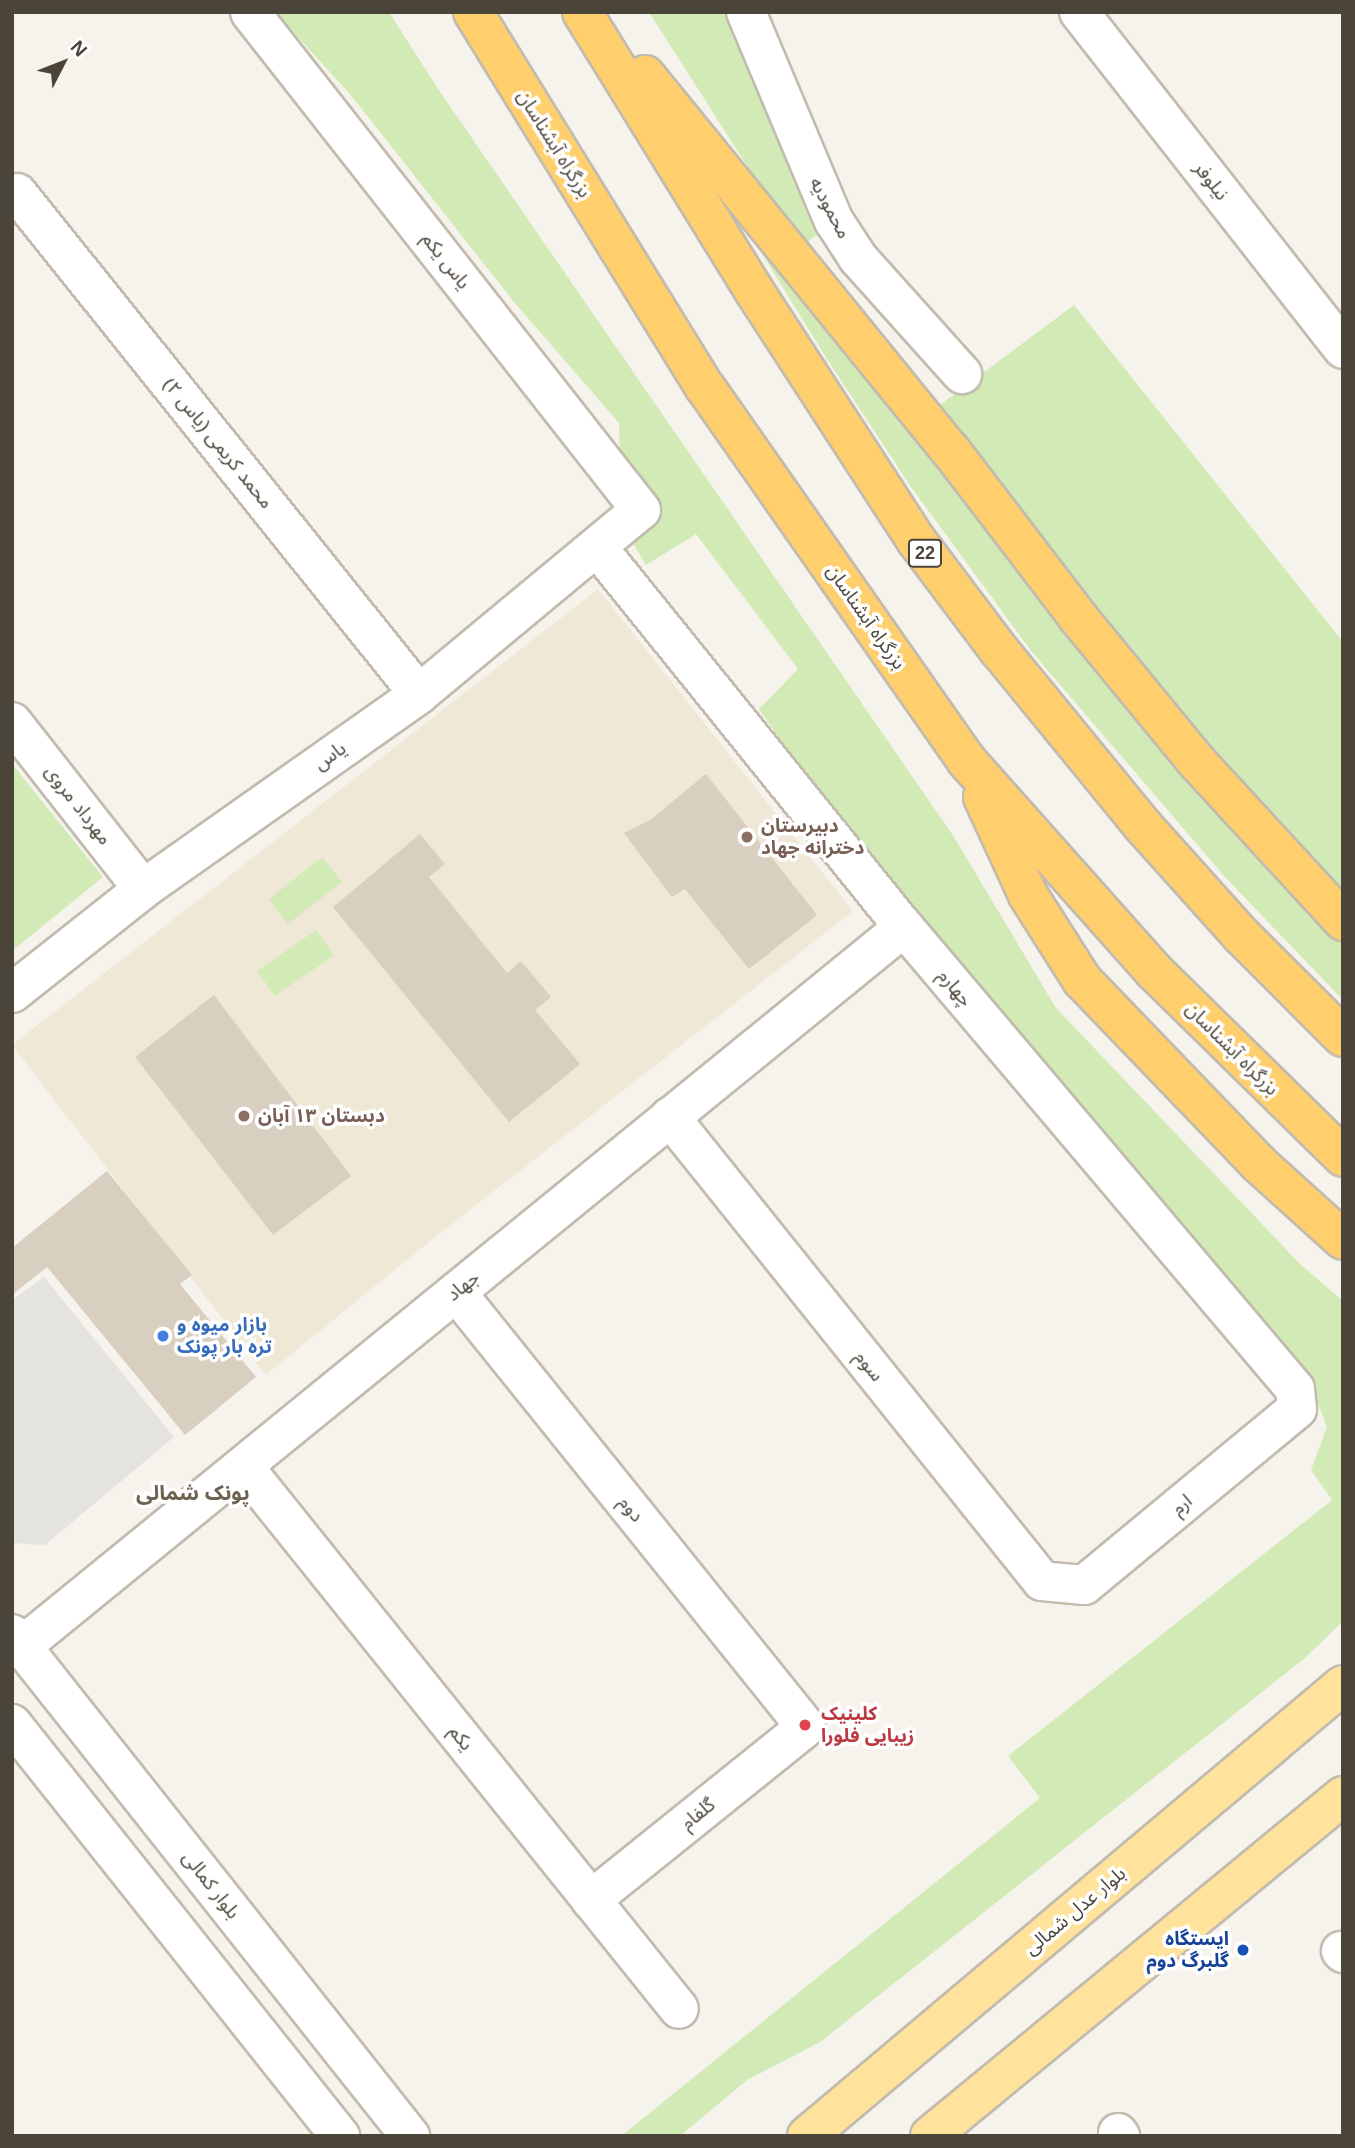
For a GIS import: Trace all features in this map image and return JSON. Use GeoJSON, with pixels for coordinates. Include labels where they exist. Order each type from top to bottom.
{"type":"FeatureCollection","features":[{"type":"Feature","properties":{"kind":"highway","name":"بزرگراه آبشناسان"},"geometry":{"type":"LineString","coordinates":[[473,12],[705,387],[966,760],[1154,971],[1343,1157]]}},
{"type":"Feature","properties":{"kind":"highway","name":"22"},"geometry":{"type":"LineString","coordinates":[[582,12],[753,289],[916,540],[999,650],[1144,827],[1241,935],[1343,1037]]}},
{"type":"Feature","properties":{"kind":"highway"},"geometry":{"type":"LineString","coordinates":[[594,12],[951,451],[1077,616],[1196,762],[1343,921]]}},
{"type":"Feature","properties":{"kind":"highway"},"geometry":{"type":"LineString","coordinates":[[966,760],[1028,895],[1082,980],[1259,1164],[1343,1240]]}},
{"type":"Feature","properties":{"kind":"main road"},"geometry":{"type":"LineString","coordinates":[[461,12],[498,55]]}},
{"type":"Feature","properties":{"kind":"main road","name":"بلوار عدل شمالی"},"geometry":{"type":"LineString","coordinates":[[807,2136],[1343,1685]]}},
{"type":"Feature","properties":{"kind":"main road"},"geometry":{"type":"LineString","coordinates":[[930,2136],[1343,1796]]}},
{"type":"Feature","properties":{"kind":"street","name":"یاس یکم"},"geometry":{"type":"LineString","coordinates":[[250,12],[641,510]]}},
{"type":"Feature","properties":{"kind":"street","name":"محمودیه"},"geometry":{"type":"LineString","coordinates":[[746,12],[834,220],[858,258],[962,374]]}},
{"type":"Feature","properties":{"kind":"street","name":"نیلوفر"},"geometry":{"type":"LineString","coordinates":[[1079,12],[1343,349]]}},
{"type":"Feature","properties":{"kind":"street","name":"محمد کریمی (یاس ۲)"},"geometry":{"type":"LineString","coordinates":[[17,193],[419,694]]}},
{"type":"Feature","properties":{"kind":"street","name":"یاس"},"geometry":{"type":"LineString","coordinates":[[12,993],[144,889],[419,694],[641,510]]}},
{"type":"Feature","properties":{"kind":"street","name":"چهارم"},"geometry":{"type":"LineString","coordinates":[[597,547],[904,927],[1295,1389],[1297,1409],[1281,1425]]}},
{"type":"Feature","properties":{"kind":"street","name":"مهرداد مروی"},"geometry":{"type":"LineString","coordinates":[[12,722],[144,889]]}},
{"type":"Feature","properties":{"kind":"street","name":"جهاد"},"geometry":{"type":"LineString","coordinates":[[17,1640],[243,1466],[904,927]]}},
{"type":"Feature","properties":{"kind":"street","name":"سوم"},"geometry":{"type":"LineString","coordinates":[[670,1117],[1042,1581],[1084,1585]]}},
{"type":"Feature","properties":{"kind":"street","name":"دوم"},"geometry":{"type":"LineString","coordinates":[[456,1292],[806,1727]]}},
{"type":"Feature","properties":{"kind":"street","name":"ارم"},"geometry":{"type":"LineString","coordinates":[[1084,1585],[1281,1425]]}},
{"type":"Feature","properties":{"kind":"street","name":"یکم"},"geometry":{"type":"LineString","coordinates":[[243,1466],[678,2009]]}},
{"type":"Feature","properties":{"kind":"street","name":"بلوار کمالی"},"geometry":{"type":"LineString","coordinates":[[17,1640],[410,2136]]}},
{"type":"Feature","properties":{"kind":"street"},"geometry":{"type":"LineString","coordinates":[[12,1724],[340,2136]]}},
{"type":"Feature","properties":{"kind":"street","name":"گلفام"},"geometry":{"type":"LineString","coordinates":[[591,1900],[806,1727]]}},
{"type":"Feature","properties":{"kind":"shaded area"},"geometry":{"type":"Polygon","coordinates":[[[598,589],[853,911],[430,1241],[266,1375],[12,1045],[598,589]]]}},
{"type":"Feature","properties":{"kind":"shaded area"},"geometry":{"type":"Polygon","coordinates":[[[44,1277],[174,1437],[45,1545],[12,1543],[12,1300],[44,1277]]]}},
{"type":"Feature","properties":{"kind":"green space"},"geometry":{"type":"Polygon","coordinates":[[[275,12],[389,12],[438,89],[954,837],[1056,1008],[1300,1264],[1343,1301],[1343,1621],[1305,1658],[820,2042],[747,2080],[680,2136],[621,2136],[1040,1798],[1008,1756],[1332,1500],[1311,1470],[1327,1427],[1308,1378],[843,831],[759,709],[798,669],[696,534],[646,565],[634,545],[643,496],[620,460],[619,423],[514,302],[350,94],[275,12]]]}},
{"type":"Feature","properties":{"kind":"green space"},"geometry":{"type":"Polygon","coordinates":[[[649,12],[725,12],[816,235],[800,249],[649,12]]]}},
{"type":"Feature","properties":{"kind":"green space"},"geometry":{"type":"Polygon","coordinates":[[[719,184],[920,436],[1029,585],[1117,698],[1221,819],[1343,945],[1343,1000],[1225,877],[1032,652],[911,487],[827,359],[719,184]]]}},
{"type":"Feature","properties":{"kind":"green space"},"geometry":{"type":"Polygon","coordinates":[[[1074,305],[1343,642],[1343,899],[1200,740],[936,408],[1074,305]]]}},
{"type":"Feature","properties":{"kind":"green space"},"geometry":{"type":"Polygon","coordinates":[[[12,764],[103,877],[12,951],[12,764]]]}},
{"type":"Feature","properties":{"kind":"green space"},"geometry":{"type":"Polygon","coordinates":[[[322,857],[342,882],[288,924],[269,899],[322,857]]]}},
{"type":"Feature","properties":{"kind":"green space"},"geometry":{"type":"Polygon","coordinates":[[[316,930],[334,955],[275,996],[257,971],[316,930]]]}},
{"type":"Feature","properties":{"kind":"building"},"geometry":{"type":"Polygon","coordinates":[[[706,774],[817,915],[749,969],[685,889],[672,897],[624,833],[650,820],[706,774]]]}},
{"type":"Feature","properties":{"kind":"building"},"geometry":{"type":"Polygon","coordinates":[[[420,834],[445,864],[429,877],[507,973],[521,961],[551,997],[535,1010],[580,1064],[509,1122],[333,907],[420,834]]]}},
{"type":"Feature","properties":{"kind":"building","name":"دبستان ۱۳ آبان"},"geometry":{"type":"Polygon","coordinates":[[[214,995],[351,1176],[273,1235],[135,1057],[214,995]]]}},
{"type":"Feature","properties":{"kind":"building","name":"بازار ميوه و تره بار پونک"},"geometry":{"type":"Polygon","coordinates":[[[107,1171],[192,1275],[180,1284],[256,1377],[185,1435],[47,1267],[12,1295],[12,1248],[107,1171]]]}},
{"type":"Feature","properties":{"kind":"place","name":"دبیرستان دخترانه جهاد"},"geometry":{"type":"Point","coordinates":[747,837]}},
{"type":"Feature","properties":{"kind":"place","name":"دبستان ۱۳ آبان"},"geometry":{"type":"Point","coordinates":[244,1116]}},
{"type":"Feature","properties":{"kind":"place","name":"بازار ميوه و تره بار پونک"},"geometry":{"type":"Point","coordinates":[163,1336]}},
{"type":"Feature","properties":{"kind":"place","name":"کلینیک زیبایی فلورا"},"geometry":{"type":"Point","coordinates":[805,1725]}},
{"type":"Feature","properties":{"kind":"place","name":"ایستگاه گلبرگ دوم"},"geometry":{"type":"Point","coordinates":[1243,1950]}},
{"type":"Feature","properties":{"kind":"district","name":"پونک شمالی"},"geometry":{"type":"Point","coordinates":[193,1493]}}]}
